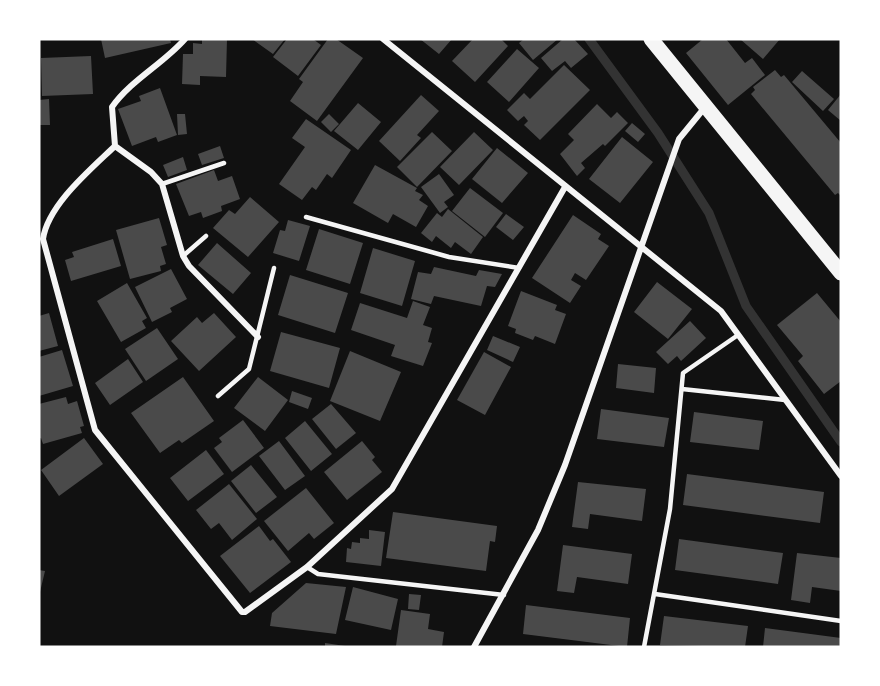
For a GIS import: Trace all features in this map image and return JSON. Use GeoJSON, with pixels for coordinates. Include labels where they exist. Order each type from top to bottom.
{"type":"FeatureCollection","features":[{"type":"Feature","properties":{"kind":"main road"},"geometry":{"type":"LineString","coordinates":[[651,39],[841,273]]}},
{"type":"Feature","properties":{"kind":"street"},"geometry":{"type":"LineString","coordinates":[[185,39],[166,59],[120,96],[112,107],[115,146],[151,172],[162,184],[183,256],[189,266],[258,337]]}},
{"type":"Feature","properties":{"kind":"street"},"geometry":{"type":"LineString","coordinates":[[383,39],[721,311],[841,476]]}},
{"type":"Feature","properties":{"kind":"street"},"geometry":{"type":"LineString","coordinates":[[474,647],[538,530],[565,465],[679,139],[706,106]]}},
{"type":"Feature","properties":{"kind":"street"},"geometry":{"type":"LineString","coordinates":[[115,146],[81,178],[45,224],[43,239],[95,430],[242,612],[307,567],[392,489],[565,187]]}},
{"type":"Feature","properties":{"kind":"lane"},"geometry":{"type":"LineString","coordinates":[[162,184],[224,163]]}},
{"type":"Feature","properties":{"kind":"lane"},"geometry":{"type":"LineString","coordinates":[[306,217],[466,261],[519,268]]}},
{"type":"Feature","properties":{"kind":"lane"},"geometry":{"type":"LineString","coordinates":[[183,256],[206,236]]}},
{"type":"Feature","properties":{"kind":"lane"},"geometry":{"type":"LineString","coordinates":[[218,396],[249,369],[274,268]]}},
{"type":"Feature","properties":{"kind":"lane"},"geometry":{"type":"LineString","coordinates":[[644,647],[670,509],[683,373],[738,335]]}},
{"type":"Feature","properties":{"kind":"lane"},"geometry":{"type":"LineString","coordinates":[[682,389],[785,400]]}},
{"type":"Feature","properties":{"kind":"lane"},"geometry":{"type":"LineString","coordinates":[[307,567],[318,574],[504,595]]}},
{"type":"Feature","properties":{"kind":"lane"},"geometry":{"type":"LineString","coordinates":[[655,594],[841,621]]}},
{"type":"Feature","properties":{"kind":"building"},"geometry":{"type":"Polygon","coordinates":[[[101,39],[170,39],[171,43],[105,58],[101,39]]]}},
{"type":"Feature","properties":{"kind":"building"},"geometry":{"type":"Polygon","coordinates":[[[202,39],[227,39],[226,77],[200,76],[200,85],[182,84],[183,54],[193,54],[193,43],[202,44],[202,39]]]}},
{"type":"Feature","properties":{"kind":"building"},"geometry":{"type":"Polygon","coordinates":[[[252,39],[285,39],[273,54],[252,39]]]}},
{"type":"Feature","properties":{"kind":"building"},"geometry":{"type":"Polygon","coordinates":[[[287,39],[313,39],[321,45],[298,76],[273,57],[287,39]]]}},
{"type":"Feature","properties":{"kind":"building"},"geometry":{"type":"Polygon","coordinates":[[[328,39],[336,39],[363,58],[317,121],[290,101],[303,82],[299,79],[328,39]]]}},
{"type":"Feature","properties":{"kind":"building"},"geometry":{"type":"Polygon","coordinates":[[[420,39],[452,39],[439,54],[420,39]]]}},
{"type":"Feature","properties":{"kind":"building"},"geometry":{"type":"Polygon","coordinates":[[[473,39],[501,39],[508,46],[475,82],[452,61],[473,39]]]}},
{"type":"Feature","properties":{"kind":"building"},"geometry":{"type":"Polygon","coordinates":[[[524,39],[558,39],[533,60],[519,43],[524,39]]]}},
{"type":"Feature","properties":{"kind":"building"},"geometry":{"type":"Polygon","coordinates":[[[563,39],[574,39],[588,54],[571,68],[565,61],[552,71],[541,58],[563,39]]]}},
{"type":"Feature","properties":{"kind":"building"},"geometry":{"type":"Polygon","coordinates":[[[703,39],[726,39],[745,63],[752,58],[765,75],[728,105],[686,53],[703,39]]]}},
{"type":"Feature","properties":{"kind":"building"},"geometry":{"type":"Polygon","coordinates":[[[740,39],[780,39],[763,59],[740,39]]]}},
{"type":"Feature","properties":{"kind":"building"},"geometry":{"type":"Polygon","coordinates":[[[517,49],[539,68],[509,102],[487,82],[517,49]]]}},
{"type":"Feature","properties":{"kind":"building"},"geometry":{"type":"Polygon","coordinates":[[[91,56],[93,94],[42,96],[41,58],[91,56]]]}},
{"type":"Feature","properties":{"kind":"building"},"geometry":{"type":"Polygon","coordinates":[[[564,65],[590,90],[540,140],[524,125],[528,121],[524,116],[518,121],[507,110],[524,93],[530,99],[564,65]]]}},
{"type":"Feature","properties":{"kind":"building"},"geometry":{"type":"Polygon","coordinates":[[[775,70],[781,77],[784,75],[841,143],[841,196],[838,193],[835,195],[751,94],[755,90],[753,87],[775,70]]]}},
{"type":"Feature","properties":{"kind":"building"},"geometry":{"type":"Polygon","coordinates":[[[802,71],[834,99],[823,111],[792,82],[802,71]]]}},
{"type":"Feature","properties":{"kind":"building"},"geometry":{"type":"Polygon","coordinates":[[[160,88],[177,135],[158,142],[156,137],[132,146],[118,109],[141,101],[139,96],[160,88]]]}},
{"type":"Feature","properties":{"kind":"building"},"geometry":{"type":"Polygon","coordinates":[[[841,94],[841,121],[828,110],[841,94]]]}},
{"type":"Feature","properties":{"kind":"building"},"geometry":{"type":"Polygon","coordinates":[[[421,95],[439,111],[417,135],[421,138],[400,161],[379,141],[421,95]]]}},
{"type":"Feature","properties":{"kind":"building"},"geometry":{"type":"Polygon","coordinates":[[[49,99],[50,125],[39,125],[39,100],[49,99]]]}},
{"type":"Feature","properties":{"kind":"building"},"geometry":{"type":"Polygon","coordinates":[[[358,103],[381,122],[358,150],[334,131],[358,103]]]}},
{"type":"Feature","properties":{"kind":"building"},"geometry":{"type":"Polygon","coordinates":[[[597,104],[611,118],[617,112],[628,123],[605,146],[603,144],[581,163],[585,168],[577,176],[560,154],[574,140],[568,134],[597,104]]]}},
{"type":"Feature","properties":{"kind":"building"},"geometry":{"type":"Polygon","coordinates":[[[177,114],[185,114],[187,134],[178,135],[177,114]]]}},
{"type":"Feature","properties":{"kind":"building"},"geometry":{"type":"Polygon","coordinates":[[[329,114],[339,124],[331,132],[321,122],[329,114]]]}},
{"type":"Feature","properties":{"kind":"building"},"geometry":{"type":"Polygon","coordinates":[[[306,119],[351,150],[332,178],[327,174],[316,190],[312,187],[302,200],[279,184],[305,147],[292,138],[306,119]]]}},
{"type":"Feature","properties":{"kind":"building"},"geometry":{"type":"Polygon","coordinates":[[[632,123],[645,134],[638,142],[625,131],[632,123]]]}},
{"type":"Feature","properties":{"kind":"building"},"geometry":{"type":"Polygon","coordinates":[[[432,132],[452,151],[417,187],[397,167],[432,132]]]}},
{"type":"Feature","properties":{"kind":"building"},"geometry":{"type":"Polygon","coordinates":[[[474,132],[493,150],[459,185],[440,167],[474,132]]]}},
{"type":"Feature","properties":{"kind":"building"},"geometry":{"type":"Polygon","coordinates":[[[622,137],[653,162],[620,203],[589,179],[622,137]]]}},
{"type":"Feature","properties":{"kind":"building"},"geometry":{"type":"Polygon","coordinates":[[[220,146],[224,158],[202,165],[198,154],[220,146]]]}},
{"type":"Feature","properties":{"kind":"building"},"geometry":{"type":"Polygon","coordinates":[[[497,148],[528,173],[502,203],[472,179],[497,148]]]}},
{"type":"Feature","properties":{"kind":"building"},"geometry":{"type":"Polygon","coordinates":[[[183,157],[187,170],[168,177],[163,165],[183,157]]]}},
{"type":"Feature","properties":{"kind":"building"},"geometry":{"type":"Polygon","coordinates":[[[375,165],[417,188],[415,191],[423,195],[419,200],[428,206],[416,227],[393,214],[388,223],[353,203],[375,165]]]}},
{"type":"Feature","properties":{"kind":"building"},"geometry":{"type":"Polygon","coordinates":[[[214,170],[218,181],[232,176],[240,199],[221,206],[222,211],[203,218],[201,212],[189,216],[176,184],[214,170]]]}},
{"type":"Feature","properties":{"kind":"building"},"geometry":{"type":"Polygon","coordinates":[[[439,174],[454,195],[444,202],[448,207],[440,213],[421,187],[439,174]]]}},
{"type":"Feature","properties":{"kind":"building"},"geometry":{"type":"Polygon","coordinates":[[[470,188],[503,213],[485,237],[452,211],[470,188]]]}},
{"type":"Feature","properties":{"kind":"building"},"geometry":{"type":"Polygon","coordinates":[[[250,197],[279,222],[248,257],[213,228],[229,210],[235,214],[250,197]]]}},
{"type":"Feature","properties":{"kind":"building"},"geometry":{"type":"Polygon","coordinates":[[[448,209],[483,237],[471,254],[455,242],[451,248],[436,236],[432,242],[421,233],[437,213],[442,217],[448,209]]]}},
{"type":"Feature","properties":{"kind":"building"},"geometry":{"type":"Polygon","coordinates":[[[506,214],[524,227],[513,240],[496,227],[506,214]]]}},
{"type":"Feature","properties":{"kind":"building"},"geometry":{"type":"Polygon","coordinates":[[[573,215],[601,234],[598,239],[609,246],[586,280],[575,273],[571,280],[581,286],[570,303],[532,278],[573,215]]]}},
{"type":"Feature","properties":{"kind":"building"},"geometry":{"type":"Polygon","coordinates":[[[159,218],[167,245],[161,247],[166,264],[160,266],[161,271],[130,279],[116,230],[159,218]]]}},
{"type":"Feature","properties":{"kind":"building"},"geometry":{"type":"Polygon","coordinates":[[[288,220],[310,226],[299,261],[273,253],[280,230],[285,231],[288,220]]]}},
{"type":"Feature","properties":{"kind":"building"},"geometry":{"type":"Polygon","coordinates":[[[319,229],[363,243],[350,284],[306,270],[319,229]]]}},
{"type":"Feature","properties":{"kind":"building"},"geometry":{"type":"Polygon","coordinates":[[[113,239],[121,266],[71,281],[65,260],[74,257],[72,252],[113,239]]]}},
{"type":"Feature","properties":{"kind":"building"},"geometry":{"type":"Polygon","coordinates":[[[217,243],[251,273],[233,294],[198,265],[217,243]]]}},
{"type":"Feature","properties":{"kind":"building"},"geometry":{"type":"Polygon","coordinates":[[[373,248],[415,261],[402,306],[360,293],[373,248]]]}},
{"type":"Feature","properties":{"kind":"building"},"geometry":{"type":"Polygon","coordinates":[[[434,267],[476,276],[479,270],[502,274],[495,287],[487,286],[481,306],[434,296],[431,304],[411,299],[418,272],[431,274],[434,267]]]}},
{"type":"Feature","properties":{"kind":"building"},"geometry":{"type":"Polygon","coordinates":[[[171,269],[187,299],[170,308],[172,312],[152,322],[135,287],[171,269]]]}},
{"type":"Feature","properties":{"kind":"building"},"geometry":{"type":"Polygon","coordinates":[[[290,275],[348,293],[335,333],[278,315],[290,275]]]}},
{"type":"Feature","properties":{"kind":"building"},"geometry":{"type":"Polygon","coordinates":[[[657,282],[692,309],[668,339],[634,312],[657,282]]]}},
{"type":"Feature","properties":{"kind":"building"},"geometry":{"type":"Polygon","coordinates":[[[127,283],[147,318],[142,321],[146,328],[121,342],[97,301],[127,283]]]}},
{"type":"Feature","properties":{"kind":"building"},"geometry":{"type":"Polygon","coordinates":[[[521,291],[557,305],[555,310],[566,314],[555,344],[535,336],[533,340],[515,333],[516,329],[508,326],[521,291]]]}},
{"type":"Feature","properties":{"kind":"building"},"geometry":{"type":"Polygon","coordinates":[[[817,293],[841,322],[841,381],[824,394],[798,361],[803,356],[777,325],[817,293]]]}},
{"type":"Feature","properties":{"kind":"building"},"geometry":{"type":"Polygon","coordinates":[[[413,301],[430,307],[423,325],[432,328],[428,342],[432,343],[423,366],[391,356],[395,345],[351,330],[360,303],[407,318],[413,301]]]}},
{"type":"Feature","properties":{"kind":"building"},"geometry":{"type":"Polygon","coordinates":[[[49,313],[58,346],[39,351],[39,316],[49,313]]]}},
{"type":"Feature","properties":{"kind":"building"},"geometry":{"type":"Polygon","coordinates":[[[214,313],[236,337],[199,371],[171,341],[197,317],[202,323],[214,313]]]}},
{"type":"Feature","properties":{"kind":"building"},"geometry":{"type":"Polygon","coordinates":[[[690,321],[706,338],[681,361],[677,356],[668,364],[656,352],[690,321]]]}},
{"type":"Feature","properties":{"kind":"building"},"geometry":{"type":"Polygon","coordinates":[[[157,328],[178,359],[146,381],[125,349],[157,328]]]}},
{"type":"Feature","properties":{"kind":"building"},"geometry":{"type":"Polygon","coordinates":[[[281,332],[340,348],[329,388],[270,371],[281,332]]]}},
{"type":"Feature","properties":{"kind":"building"},"geometry":{"type":"Polygon","coordinates":[[[493,336],[520,347],[513,362],[487,350],[493,336]]]}},
{"type":"Feature","properties":{"kind":"building"},"geometry":{"type":"Polygon","coordinates":[[[62,350],[73,386],[39,396],[39,357],[62,350]]]}},
{"type":"Feature","properties":{"kind":"building"},"geometry":{"type":"Polygon","coordinates":[[[350,351],[401,372],[380,421],[330,401],[350,351]]]}},
{"type":"Feature","properties":{"kind":"building"},"geometry":{"type":"Polygon","coordinates":[[[484,352],[511,367],[485,415],[457,400],[484,352]]]}},
{"type":"Feature","properties":{"kind":"building"},"geometry":{"type":"Polygon","coordinates":[[[128,359],[143,382],[110,405],[95,383],[128,359]]]}},
{"type":"Feature","properties":{"kind":"building"},"geometry":{"type":"Polygon","coordinates":[[[618,364],[656,368],[654,393],[616,388],[618,364]]]}},
{"type":"Feature","properties":{"kind":"building"},"geometry":{"type":"Polygon","coordinates":[[[183,377],[214,421],[182,443],[179,440],[160,453],[131,413],[183,377]]]}},
{"type":"Feature","properties":{"kind":"building"},"geometry":{"type":"Polygon","coordinates":[[[258,377],[288,400],[265,431],[234,408],[258,377]]]}},
{"type":"Feature","properties":{"kind":"building"},"geometry":{"type":"Polygon","coordinates":[[[292,391],[312,398],[308,409],[289,402],[292,391]]]}},
{"type":"Feature","properties":{"kind":"building"},"geometry":{"type":"Polygon","coordinates":[[[66,397],[68,404],[77,401],[84,426],[80,427],[82,433],[43,444],[41,438],[39,439],[39,404],[66,397]]]}},
{"type":"Feature","properties":{"kind":"building"},"geometry":{"type":"Polygon","coordinates":[[[331,404],[356,433],[336,449],[312,419],[331,404]]]}},
{"type":"Feature","properties":{"kind":"building"},"geometry":{"type":"Polygon","coordinates":[[[601,409],[669,418],[664,447],[597,439],[601,409]]]}},
{"type":"Feature","properties":{"kind":"building"},"geometry":{"type":"Polygon","coordinates":[[[694,412],[763,421],[759,450],[690,442],[694,412]]]}},
{"type":"Feature","properties":{"kind":"building"},"geometry":{"type":"Polygon","coordinates":[[[243,420],[264,448],[232,472],[214,448],[222,442],[219,438],[243,420]]]}},
{"type":"Feature","properties":{"kind":"building"},"geometry":{"type":"Polygon","coordinates":[[[305,421],[332,454],[311,471],[285,438],[305,421]]]}},
{"type":"Feature","properties":{"kind":"building"},"geometry":{"type":"Polygon","coordinates":[[[84,438],[103,464],[59,496],[41,470],[84,438]]]}},
{"type":"Feature","properties":{"kind":"building"},"geometry":{"type":"Polygon","coordinates":[[[279,441],[305,476],[285,490],[259,456],[279,441]]]}},
{"type":"Feature","properties":{"kind":"building"},"geometry":{"type":"Polygon","coordinates":[[[362,441],[375,457],[372,460],[382,472],[347,500],[324,472],[362,441]]]}},
{"type":"Feature","properties":{"kind":"building"},"geometry":{"type":"Polygon","coordinates":[[[206,450],[224,474],[188,501],[170,478],[206,450]]]}},
{"type":"Feature","properties":{"kind":"building"},"geometry":{"type":"Polygon","coordinates":[[[251,465],[277,497],[256,513],[231,481],[251,465]]]}},
{"type":"Feature","properties":{"kind":"building"},"geometry":{"type":"Polygon","coordinates":[[[687,474],[824,492],[820,523],[683,505],[687,474]]]}},
{"type":"Feature","properties":{"kind":"building"},"geometry":{"type":"Polygon","coordinates":[[[578,482],[646,489],[642,521],[590,514],[588,529],[572,527],[578,482]]]}},
{"type":"Feature","properties":{"kind":"building"},"geometry":{"type":"Polygon","coordinates":[[[229,484],[257,519],[232,540],[219,523],[211,529],[196,510],[229,484]]]}},
{"type":"Feature","properties":{"kind":"building"},"geometry":{"type":"Polygon","coordinates":[[[306,488],[334,523],[314,539],[309,533],[288,551],[264,521],[306,488]]]}},
{"type":"Feature","properties":{"kind":"building"},"geometry":{"type":"Polygon","coordinates":[[[393,512],[497,526],[495,542],[490,541],[486,571],[386,558],[393,512]]]}},
{"type":"Feature","properties":{"kind":"building"},"geometry":{"type":"Polygon","coordinates":[[[259,526],[270,541],[273,539],[291,562],[250,593],[220,556],[259,526]]]}},
{"type":"Feature","properties":{"kind":"building"},"geometry":{"type":"Polygon","coordinates":[[[369,530],[385,532],[381,566],[346,562],[347,548],[351,549],[352,542],[360,543],[360,538],[369,539],[369,530]]]}},
{"type":"Feature","properties":{"kind":"building"},"geometry":{"type":"Polygon","coordinates":[[[679,539],[783,553],[778,584],[675,570],[679,539]]]}},
{"type":"Feature","properties":{"kind":"building"},"geometry":{"type":"Polygon","coordinates":[[[563,545],[632,554],[628,584],[577,577],[574,593],[557,591],[563,545]]]}},
{"type":"Feature","properties":{"kind":"building"},"geometry":{"type":"Polygon","coordinates":[[[797,553],[841,558],[841,591],[812,587],[810,603],[791,600],[797,553]]]}},
{"type":"Feature","properties":{"kind":"building"},"geometry":{"type":"Polygon","coordinates":[[[39,570],[45,571],[40,592],[39,592],[39,570]]]}},
{"type":"Feature","properties":{"kind":"building"},"geometry":{"type":"Polygon","coordinates":[[[306,583],[346,587],[336,634],[270,626],[272,613],[306,583]]]}},
{"type":"Feature","properties":{"kind":"building"},"geometry":{"type":"Polygon","coordinates":[[[353,587],[398,599],[391,630],[345,620],[353,587]]]}},
{"type":"Feature","properties":{"kind":"building"},"geometry":{"type":"Polygon","coordinates":[[[409,594],[421,595],[419,610],[408,609],[409,594]]]}},
{"type":"Feature","properties":{"kind":"building"},"geometry":{"type":"Polygon","coordinates":[[[526,605],[630,618],[627,647],[523,634],[526,605]]]}},
{"type":"Feature","properties":{"kind":"building"},"geometry":{"type":"Polygon","coordinates":[[[401,610],[430,614],[428,629],[444,632],[442,647],[396,646],[401,610]]]}},
{"type":"Feature","properties":{"kind":"building"},"geometry":{"type":"Polygon","coordinates":[[[664,616],[748,626],[745,647],[660,645],[664,616]]]}},
{"type":"Feature","properties":{"kind":"building"},"geometry":{"type":"Polygon","coordinates":[[[765,628],[841,638],[841,647],[763,647],[765,628]]]}},
{"type":"Feature","properties":{"kind":"building"},"geometry":{"type":"Polygon","coordinates":[[[325,643],[345,646],[345,647],[325,647],[325,643]]]}},
{"type":"Feature","properties":{"kind":"waterway"},"geometry":{"type":"LineString","coordinates":[[589,39],[658,133],[709,213],[746,306],[841,442]]}}]}
